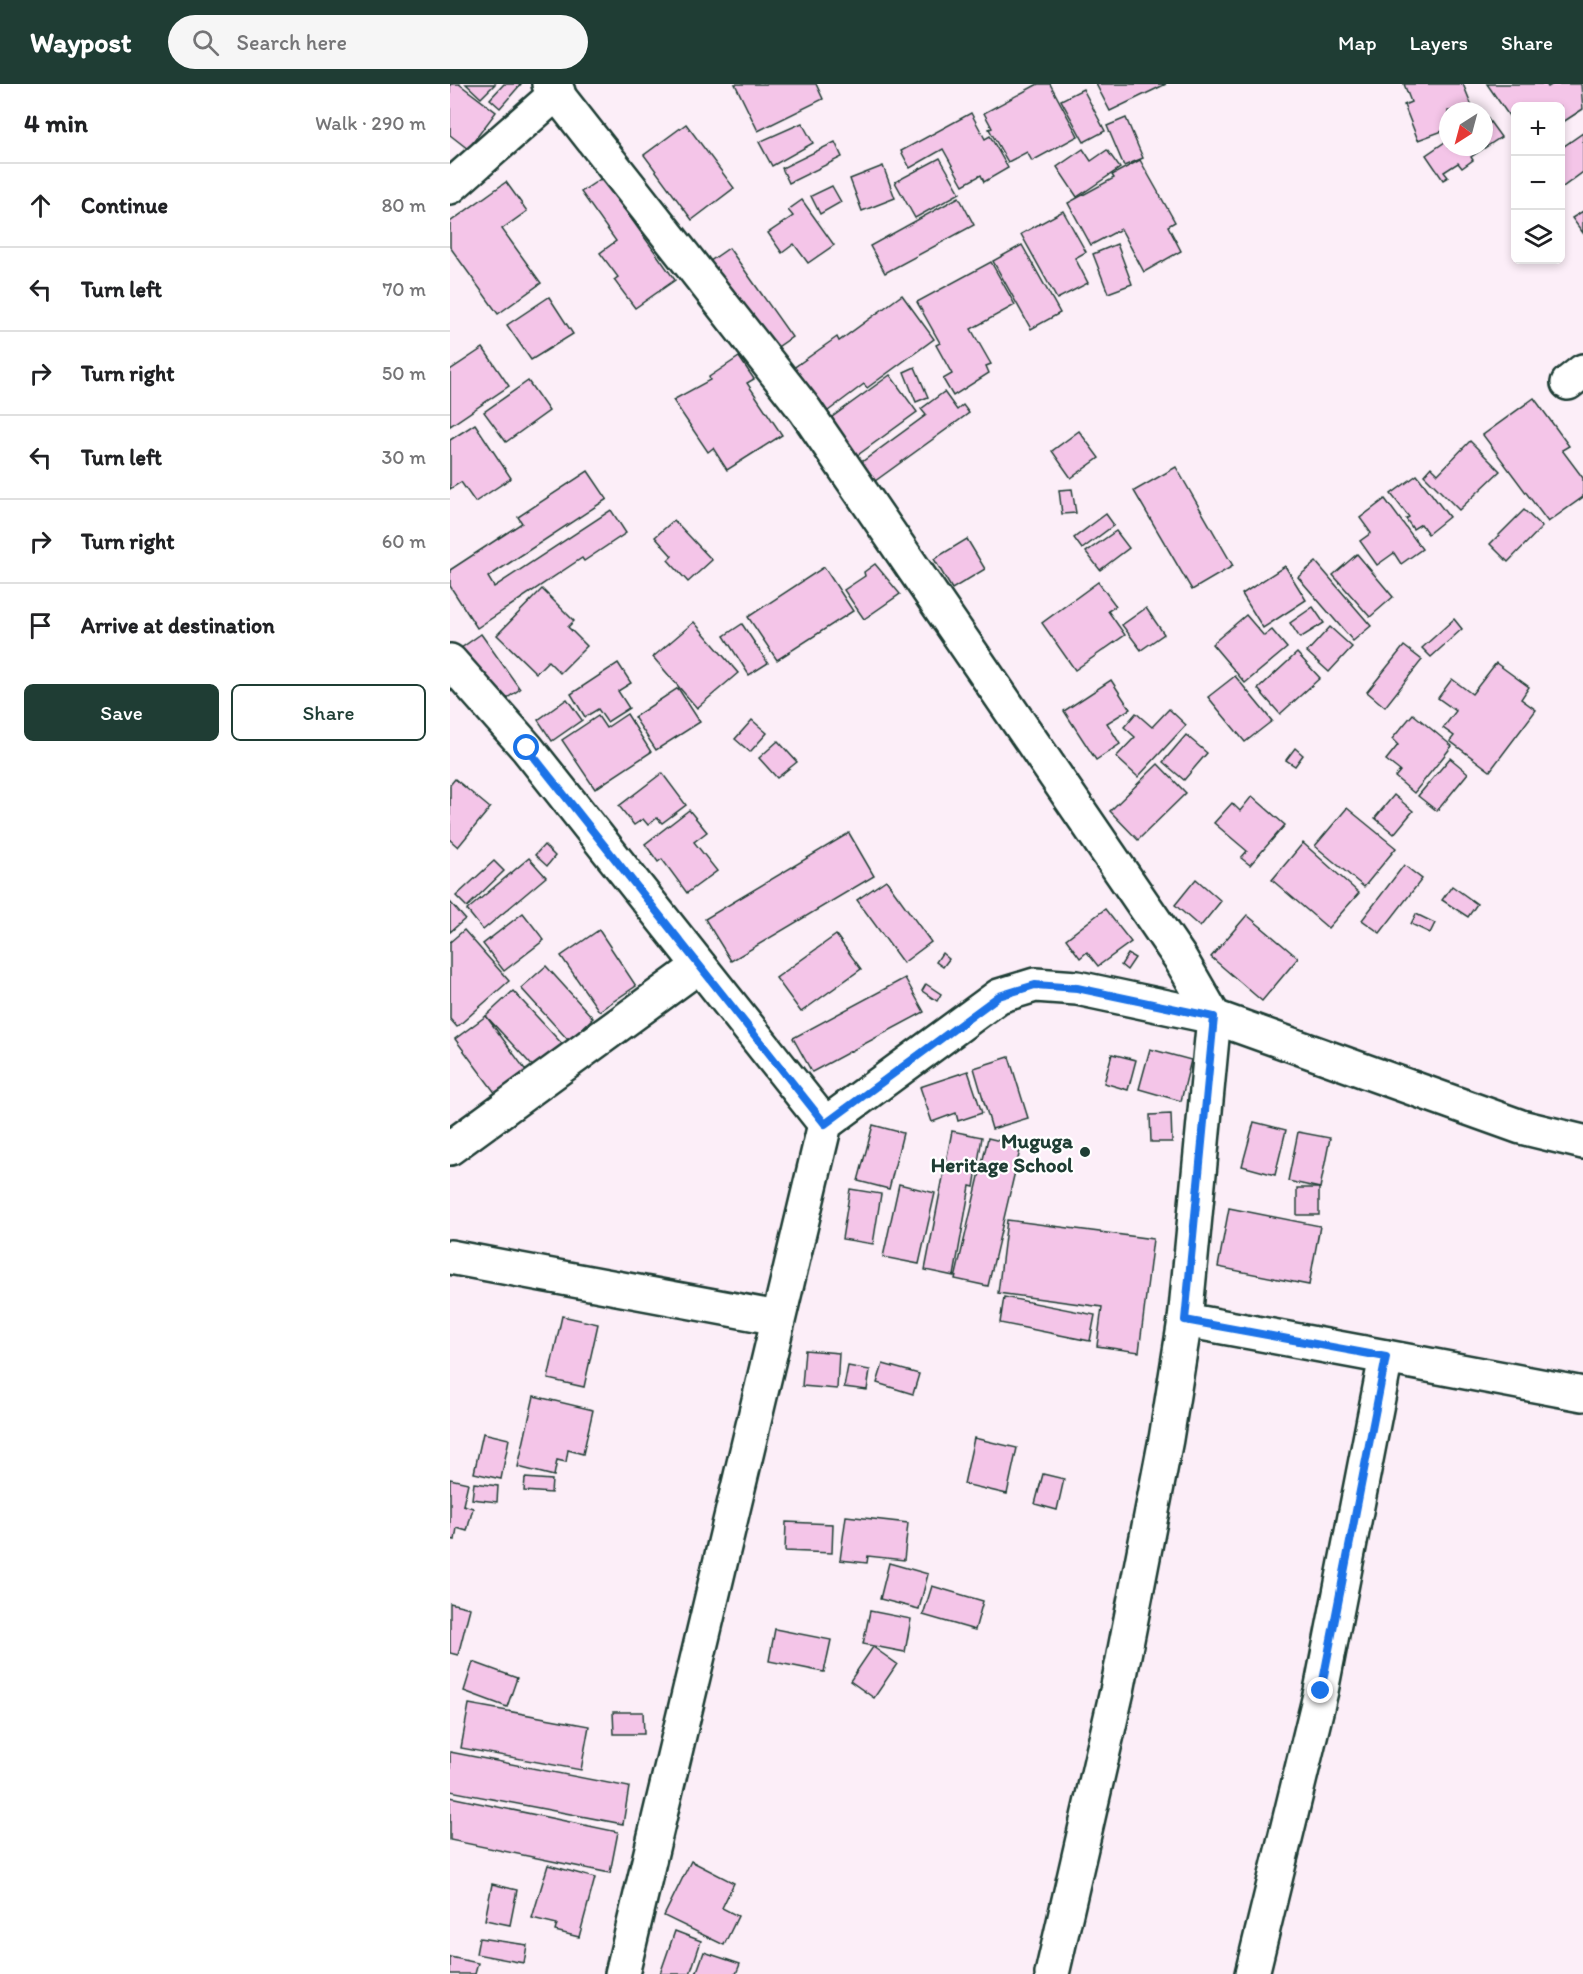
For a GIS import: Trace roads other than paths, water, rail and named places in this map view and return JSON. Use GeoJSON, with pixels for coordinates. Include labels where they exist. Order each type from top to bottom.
{"type":"FeatureCollection","features":[{"type":"Feature","properties":{"kind":"street"},"geometry":{"type":"LineString","coordinates":[[450,187],[553,88],[806,410],[1180,958],[1214,1017],[1185,1320],[1166,1439],[1117,1691],[1052,1974]]}},
{"type":"Feature","properties":{"kind":"street"},"geometry":{"type":"LineString","coordinates":[[450,661],[527,748],[825,1124]]}},
{"type":"Feature","properties":{"kind":"street"},"geometry":{"type":"LineString","coordinates":[[450,1148],[699,966]]}},
{"type":"Feature","properties":{"kind":"street"},"geometry":{"type":"LineString","coordinates":[[622,1974],[825,1124],[999,996],[1035,985],[1077,988],[1214,1017],[1521,1127],[1583,1142]]}},
{"type":"Feature","properties":{"kind":"street"},"geometry":{"type":"LineString","coordinates":[[450,1257],[778,1318]]}},
{"type":"Feature","properties":{"kind":"street"},"geometry":{"type":"LineString","coordinates":[[1185,1320],[1583,1394]]}},
{"type":"Feature","properties":{"kind":"street"},"geometry":{"type":"LineString","coordinates":[[1252,1974],[1321,1691],[1386,1357]]}},
{"type":"Feature","properties":{"kind":"place","name":"Muguga Heritage School"},"geometry":{"type":"Point","coordinates":[1085,1152]}}]}
